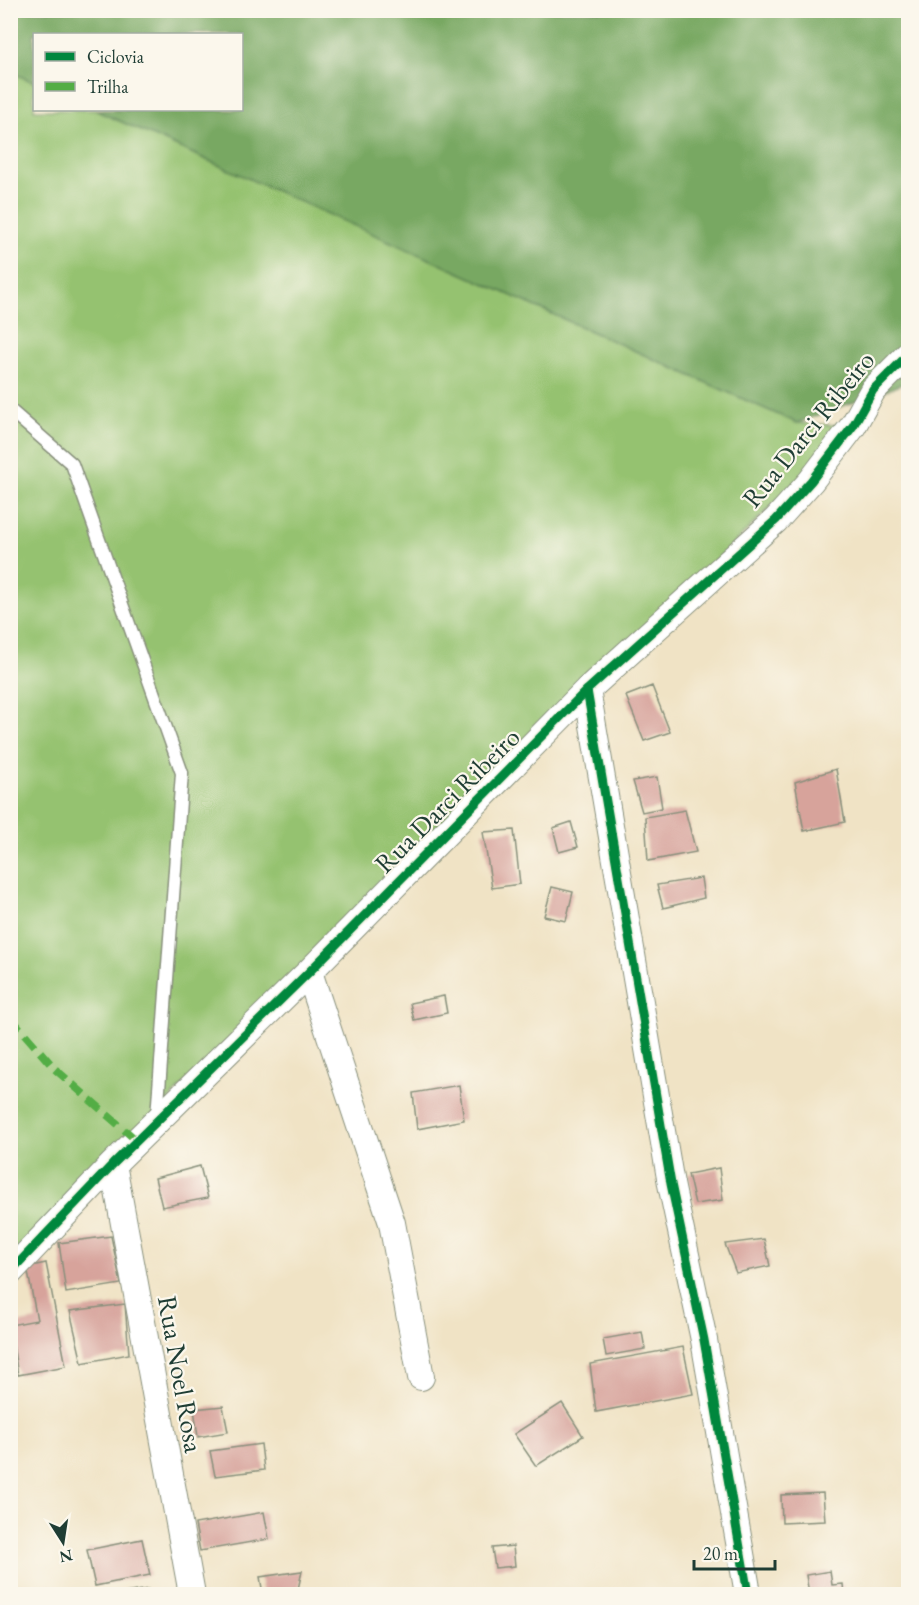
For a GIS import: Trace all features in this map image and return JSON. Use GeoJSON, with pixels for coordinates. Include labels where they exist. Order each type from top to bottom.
{"type":"FeatureCollection","features":[{"type":"Feature","properties":{"kind":"street","name":"Rua Darci Ribeiro"},"geometry":{"type":"LineString","coordinates":[[10,1272],[113,1164],[309,972],[587,690],[776,520],[811,481],[853,426],[873,390],[909,355]]}},
{"type":"Feature","properties":{"kind":"street"},"geometry":{"type":"LineString","coordinates":[[587,690],[671,1184],[704,1340],[748,1594]]}},
{"type":"Feature","properties":{"kind":"street"},"geometry":{"type":"LineString","coordinates":[[309,972],[392,1223],[421,1377]]}},
{"type":"Feature","properties":{"kind":"street","name":"Rua Noel Rosa"},"geometry":{"type":"LineString","coordinates":[[113,1164],[192,1594]]}},
{"type":"Feature","properties":{"kind":"lane"},"geometry":{"type":"LineString","coordinates":[[10,410],[72,464],[182,773],[157,1120]]}},
{"type":"Feature","properties":{"kind":"green space"},"geometry":{"type":"Polygon","coordinates":[[[11,11],[908,11],[908,382],[797,423],[97,111],[243,111],[243,33],[33,33],[33,82],[11,72],[11,11]]]}},
{"type":"Feature","properties":{"kind":"green space"},"geometry":{"type":"Polygon","coordinates":[[[11,72],[33,82],[33,111],[97,111],[797,423],[853,426],[11,1255],[11,72]]]}},
{"type":"Feature","properties":{"kind":"building"},"geometry":{"type":"Polygon","coordinates":[[[652,686],[670,732],[644,741],[626,696],[652,686]]]}},
{"type":"Feature","properties":{"kind":"building"},"geometry":{"type":"Polygon","coordinates":[[[836,769],[845,822],[804,831],[795,782],[836,769]]]}},
{"type":"Feature","properties":{"kind":"building"},"geometry":{"type":"Polygon","coordinates":[[[657,777],[662,808],[642,812],[633,781],[657,777]]]}},
{"type":"Feature","properties":{"kind":"building"},"geometry":{"type":"Polygon","coordinates":[[[685,810],[696,852],[648,861],[645,817],[685,810]]]}},
{"type":"Feature","properties":{"kind":"building"},"geometry":{"type":"Polygon","coordinates":[[[571,822],[578,847],[559,852],[553,828],[571,822]]]}},
{"type":"Feature","properties":{"kind":"building"},"geometry":{"type":"Polygon","coordinates":[[[514,830],[520,884],[492,888],[483,832],[514,830]]]}},
{"type":"Feature","properties":{"kind":"building"},"geometry":{"type":"Polygon","coordinates":[[[701,878],[704,898],[663,908],[657,885],[701,878]]]}},
{"type":"Feature","properties":{"kind":"building"},"geometry":{"type":"Polygon","coordinates":[[[552,887],[573,892],[566,921],[544,916],[552,887]]]}},
{"type":"Feature","properties":{"kind":"building"},"geometry":{"type":"Polygon","coordinates":[[[444,996],[447,1013],[414,1020],[410,1003],[444,996]]]}},
{"type":"Feature","properties":{"kind":"building"},"geometry":{"type":"Polygon","coordinates":[[[459,1085],[464,1120],[417,1129],[413,1093],[459,1085]]]}},
{"type":"Feature","properties":{"kind":"building"},"geometry":{"type":"Polygon","coordinates":[[[200,1166],[208,1198],[162,1207],[155,1178],[200,1166]]]}},
{"type":"Feature","properties":{"kind":"building"},"geometry":{"type":"Polygon","coordinates":[[[719,1168],[723,1200],[695,1204],[688,1174],[719,1168]]]}},
{"type":"Feature","properties":{"kind":"building"},"geometry":{"type":"Polygon","coordinates":[[[111,1236],[121,1284],[66,1293],[59,1243],[111,1236]]]}},
{"type":"Feature","properties":{"kind":"building"},"geometry":{"type":"Polygon","coordinates":[[[764,1239],[770,1266],[736,1273],[725,1244],[764,1239]]]}},
{"type":"Feature","properties":{"kind":"building"},"geometry":{"type":"Polygon","coordinates":[[[46,1263],[66,1366],[18,1375],[10,1325],[37,1320],[27,1267],[46,1263]]]}},
{"type":"Feature","properties":{"kind":"building"},"geometry":{"type":"Polygon","coordinates":[[[125,1304],[129,1354],[82,1363],[70,1311],[125,1304]]]}},
{"type":"Feature","properties":{"kind":"building"},"geometry":{"type":"Polygon","coordinates":[[[642,1332],[645,1349],[606,1356],[603,1339],[642,1332]]]}},
{"type":"Feature","properties":{"kind":"building"},"geometry":{"type":"Polygon","coordinates":[[[683,1347],[693,1394],[596,1412],[590,1364],[683,1347]]]}},
{"type":"Feature","properties":{"kind":"building"},"geometry":{"type":"Polygon","coordinates":[[[562,1403],[583,1436],[536,1466],[514,1434],[562,1403]]]}},
{"type":"Feature","properties":{"kind":"building"},"geometry":{"type":"Polygon","coordinates":[[[223,1406],[228,1432],[198,1437],[194,1409],[223,1406]]]}},
{"type":"Feature","properties":{"kind":"building"},"geometry":{"type":"Polygon","coordinates":[[[261,1444],[264,1470],[215,1476],[210,1451],[261,1444]]]}},
{"type":"Feature","properties":{"kind":"building"},"geometry":{"type":"Polygon","coordinates":[[[823,1493],[825,1521],[782,1523],[781,1495],[823,1493]]]}},
{"type":"Feature","properties":{"kind":"building"},"geometry":{"type":"Polygon","coordinates":[[[264,1512],[269,1539],[200,1551],[195,1524],[264,1512]]]}},
{"type":"Feature","properties":{"kind":"building"},"geometry":{"type":"Polygon","coordinates":[[[142,1539],[150,1575],[95,1586],[87,1550],[142,1539]]]}},
{"type":"Feature","properties":{"kind":"building"},"geometry":{"type":"Polygon","coordinates":[[[513,1546],[515,1566],[495,1568],[492,1548],[513,1546]]]}},
{"type":"Feature","properties":{"kind":"building"},"geometry":{"type":"Polygon","coordinates":[[[302,1571],[297,1594],[263,1594],[260,1577],[302,1571]]]}},
{"type":"Feature","properties":{"kind":"building"},"geometry":{"type":"Polygon","coordinates":[[[830,1571],[832,1585],[843,1584],[844,1594],[809,1594],[806,1575],[830,1571]]]}},
{"type":"Feature","properties":{"kind":"building"},"geometry":{"type":"Polygon","coordinates":[[[148,1589],[150,1594],[125,1594],[125,1593],[148,1589]]]}},
{"type":"Feature","properties":{"kind":"marked path"},"geometry":{"type":"LineString","coordinates":[[10,1017],[55,1069],[136,1140]]}},
{"type":"Feature","properties":{"kind":"cycle path"},"geometry":{"type":"LineString","coordinates":[[10,1272],[113,1164],[309,972],[587,690],[776,520],[811,481],[853,426],[873,390],[908,355]]}},
{"type":"Feature","properties":{"kind":"cycle path"},"geometry":{"type":"LineString","coordinates":[[587,690],[671,1184],[704,1340],[748,1594]]}}]}
